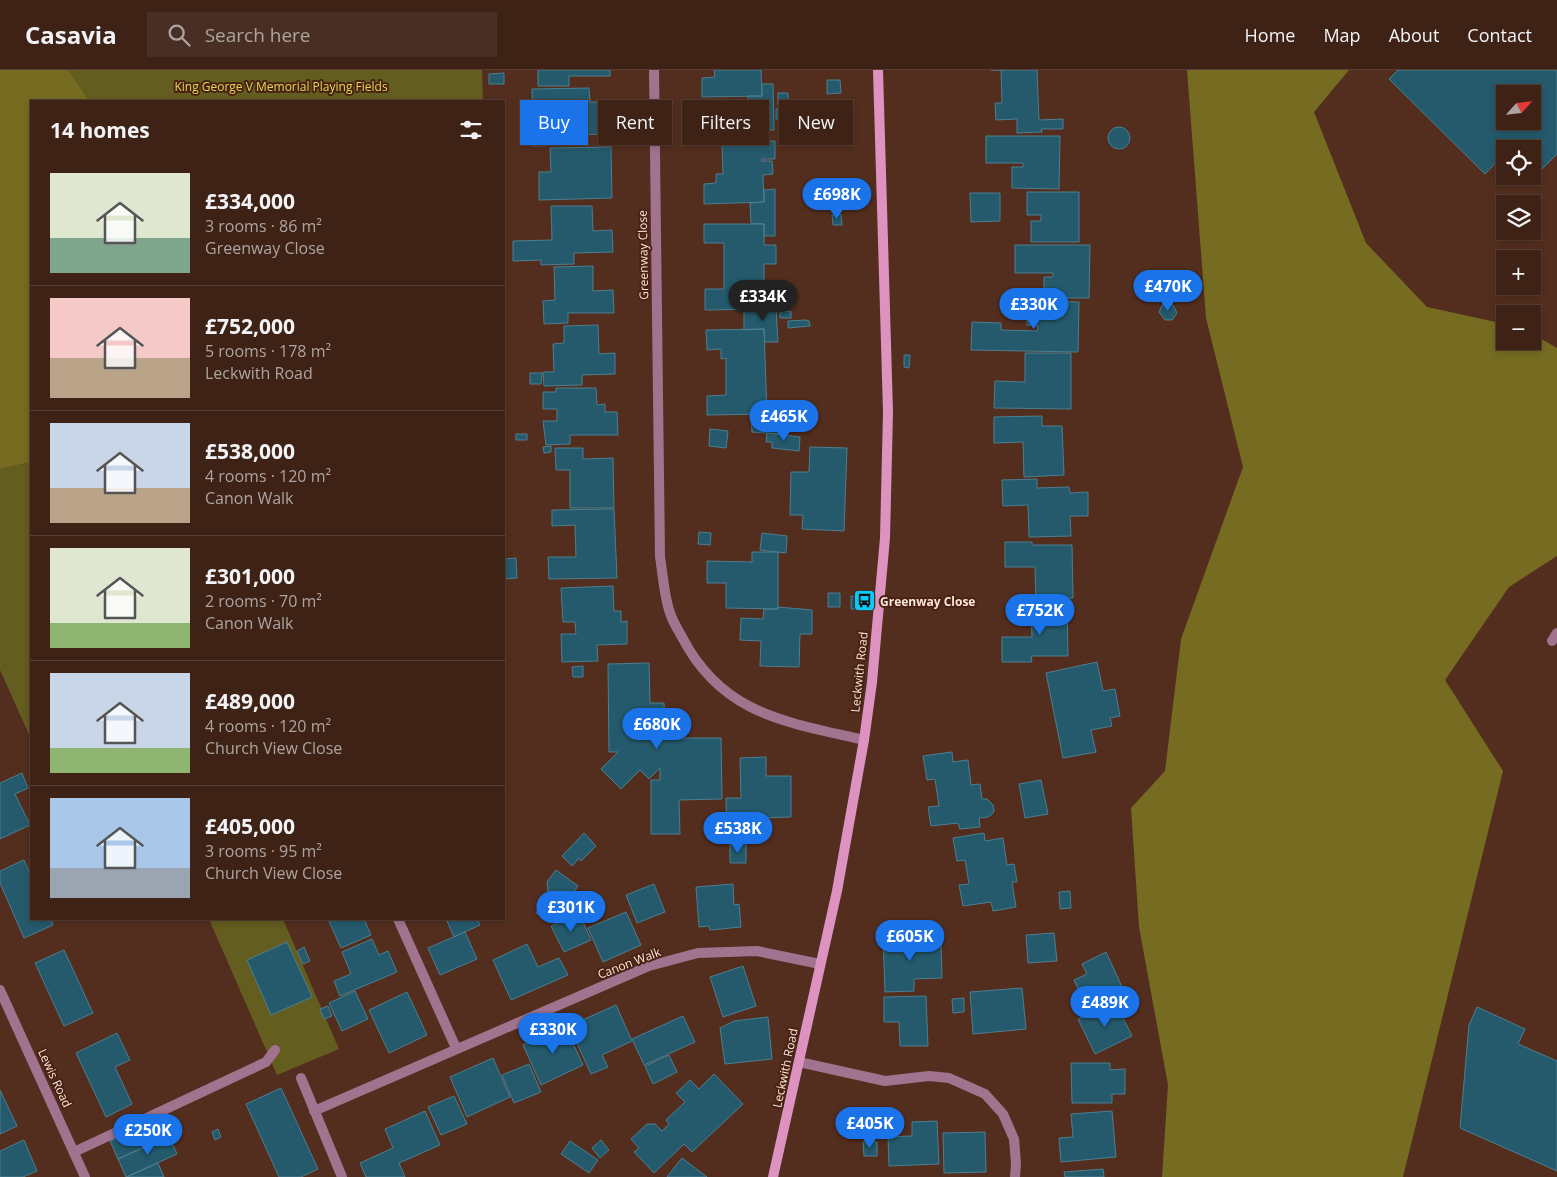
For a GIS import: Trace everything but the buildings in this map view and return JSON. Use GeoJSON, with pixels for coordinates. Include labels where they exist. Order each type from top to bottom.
{"type":"FeatureCollection","features":[{"type":"Feature","properties":{"kind":"main road","name":"Leckwith Road"},"geometry":{"type":"LineString","coordinates":[[773,1177],[800,1062],[836,890],[864,740],[872,682],[885,538],[888,412],[878,70]]}},
{"type":"Feature","properties":{"kind":"street","name":"Greenway Close"},"geometry":{"type":"LineString","coordinates":[[654,70],[660,557],[670,614],[691,655],[718,686],[746,706],[800,726],[864,740]]}},
{"type":"Feature","properties":{"kind":"street"},"geometry":{"type":"LineString","coordinates":[[398,920],[456,1048]]}},
{"type":"Feature","properties":{"kind":"street","name":"Canon Walk"},"geometry":{"type":"LineString","coordinates":[[314,1111],[649,966],[698,953],[757,951],[820,964]]}},
{"type":"Feature","properties":{"kind":"street","name":"Lewis Road"},"geometry":{"type":"LineString","coordinates":[[0,990],[85,1177]]}},
{"type":"Feature","properties":{"kind":"street"},"geometry":{"type":"LineString","coordinates":[[74,1152],[266,1062],[275,1050]]}},
{"type":"Feature","properties":{"kind":"street"},"geometry":{"type":"LineString","coordinates":[[800,1062],[885,1081],[929,1076],[949,1078],[985,1094],[1003,1114],[1014,1139],[1015,1177]]}},
{"type":"Feature","properties":{"kind":"street"},"geometry":{"type":"LineString","coordinates":[[301,1078],[342,1177]]}},
{"type":"Feature","properties":{"kind":"green space","name":"King George V Memorial Playing Fields"},"geometry":{"type":"Polygon","coordinates":[[[68,70],[482,70],[483,100],[89,100],[68,70]]]}},
{"type":"Feature","properties":{"kind":"green space"},"geometry":{"type":"Polygon","coordinates":[[[30,462],[30,737],[0,670],[0,469],[30,462]]]}},
{"type":"Feature","properties":{"kind":"green space"},"geometry":{"type":"Polygon","coordinates":[[[209,920],[283,920],[339,1049],[277,1075],[209,920]]]}},
{"type":"Feature","properties":{"kind":"shaded area"},"geometry":{"type":"Polygon","coordinates":[[[0,70],[68,70],[89,100],[30,100],[30,462],[0,469],[0,70]]]}},
{"type":"Feature","properties":{"kind":"shaded area"},"geometry":{"type":"Polygon","coordinates":[[[1187,70],[1349,70],[1314,112],[1366,243],[1427,307],[1496,322],[1496,350],[1541,350],[1541,339],[1557,348],[1557,556],[1509,587],[1445,680],[1503,771],[1403,1177],[1162,1177],[1168,1085],[1139,927],[1131,808],[1165,771],[1181,639],[1243,467],[1206,318],[1187,70]]]}},
{"type":"Feature","properties":{"kind":"place","name":"Greenway Close"},"geometry":{"type":"Point","coordinates":[864,601]}}]}
